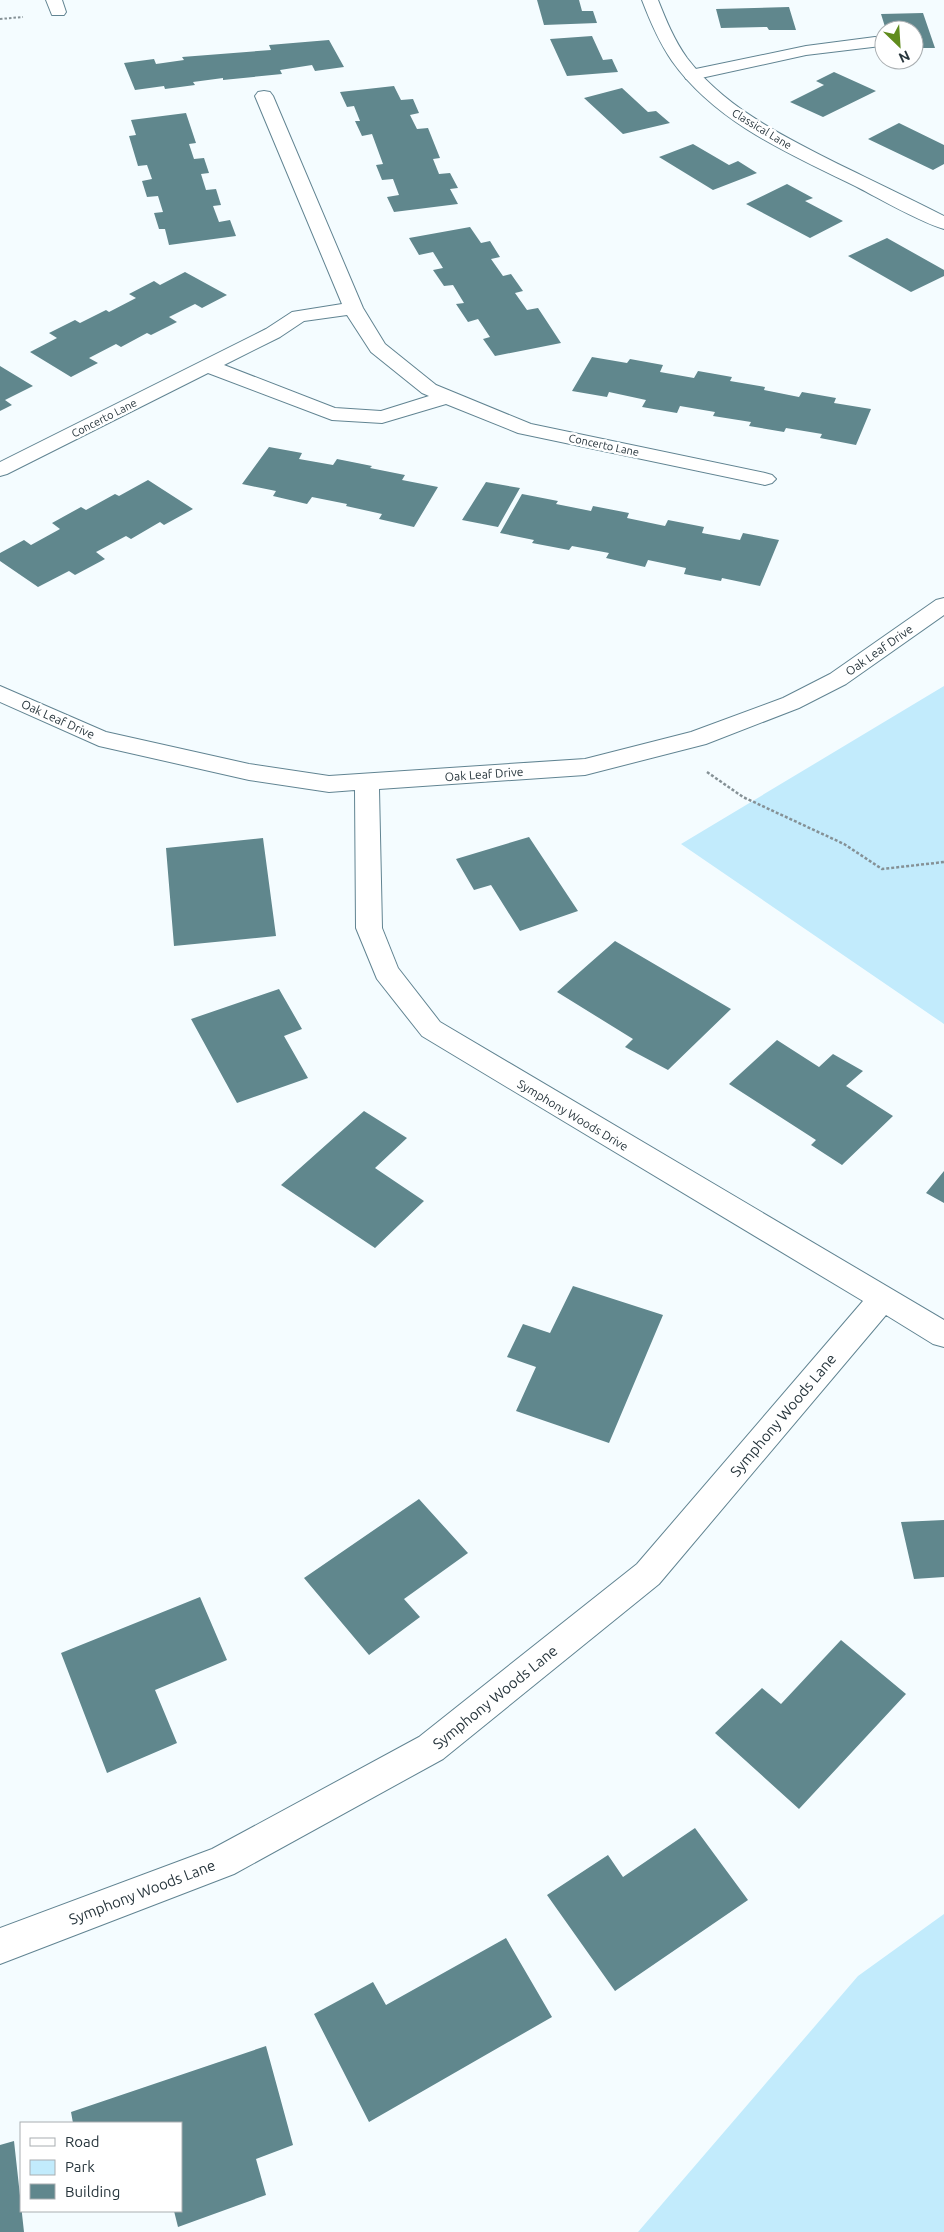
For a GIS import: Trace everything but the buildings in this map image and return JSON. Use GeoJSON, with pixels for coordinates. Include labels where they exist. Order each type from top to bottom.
{"type":"FeatureCollection","features":[{"type":"Feature","properties":{"kind":"street","name":"Classical Lane"},"geometry":{"type":"LineString","coordinates":[[650,0],[658,25],[682,64],[718,102],[773,138],[944,223]]}},
{"type":"Feature","properties":{"kind":"street"},"geometry":{"type":"LineString","coordinates":[[692,75],[774,56],[841,44],[874,42]]}},
{"type":"Feature","properties":{"kind":"street","name":"Concerto Lane"},"geometry":{"type":"LineString","coordinates":[[264,96],[353,308],[378,348],[428,389],[525,429],[765,479]]}},
{"type":"Feature","properties":{"kind":"street","name":"Concerto Lane"},"geometry":{"type":"LineString","coordinates":[[0,470],[273,333],[299,316],[353,308]]}},
{"type":"Feature","properties":{"kind":"street"},"geometry":{"type":"LineString","coordinates":[[207,366],[332,414],[382,418],[447,397]]}},
{"type":"Feature","properties":{"kind":"street","name":"Oak Leaf Drive"},"geometry":{"type":"LineString","coordinates":[[0,693],[99,738],[249,772],[329,784],[368,783],[586,767],[698,738],[791,703],[838,679],[944,604]]}},
{"type":"Feature","properties":{"kind":"street","name":"Symphony Woods Drive"},"geometry":{"type":"LineString","coordinates":[[368,783],[369,928],[386,972],[431,1029],[944,1335]]}},
{"type":"Feature","properties":{"kind":"street","name":"Symphony Woods Lane"},"geometry":{"type":"LineString","coordinates":[[0,1946],[222,1862],[432,1748],[648,1574],[882,1299]]}},
{"type":"Feature","properties":{"kind":"path"},"geometry":{"type":"LineString","coordinates":[[700,767],[743,797],[844,844],[882,869],[944,862]]}},
{"type":"Feature","properties":{"kind":"green space"},"geometry":{"type":"Polygon","coordinates":[[[944,686],[944,1024],[681,844],[944,686]]]}},
{"type":"Feature","properties":{"kind":"green space"},"geometry":{"type":"Polygon","coordinates":[[[944,1914],[944,2232],[638,2232],[858,1976],[944,1914]]]}}]}
